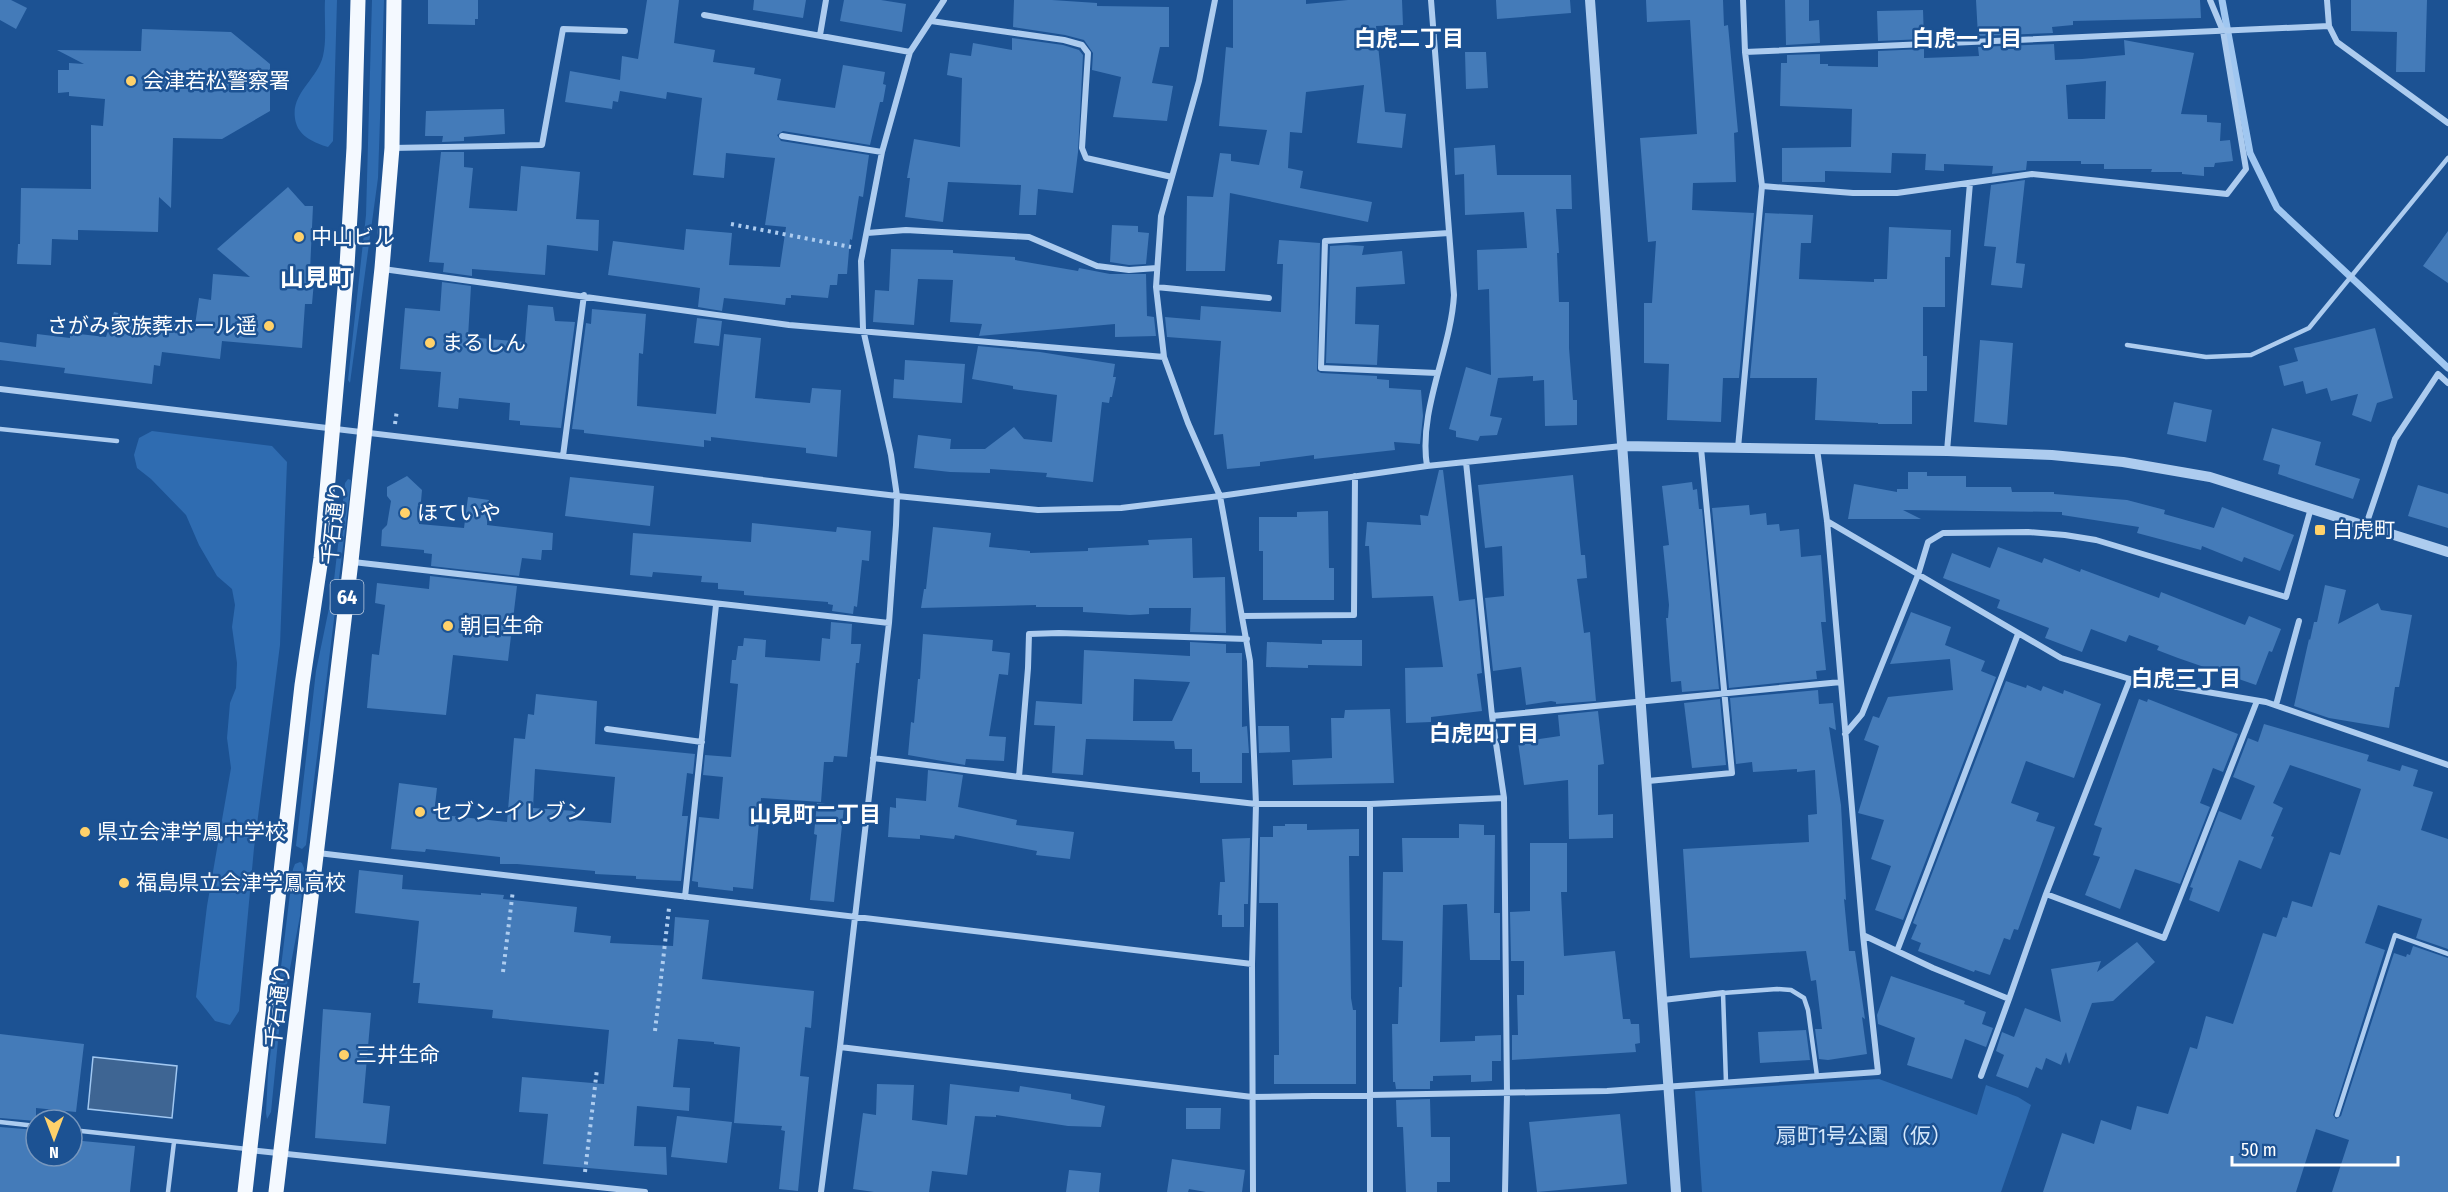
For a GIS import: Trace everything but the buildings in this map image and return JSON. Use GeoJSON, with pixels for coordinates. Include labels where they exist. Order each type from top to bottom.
{"type":"FeatureCollection","features":[{"type":"Feature","properties":{"kind":"main road","name":"千石通り"},"geometry":{"type":"LineString","coordinates":[[245,1192],[302,685],[321,558],[354,159],[358,0]]}},
{"type":"Feature","properties":{"kind":"main road","name":"千石通り"},"geometry":{"type":"LineString","coordinates":[[276,1192],[366,432],[392,148],[394,0]]}},
{"type":"Feature","properties":{"kind":"street"},"geometry":{"type":"LineString","coordinates":[[820,35],[826,0]]}},
{"type":"Feature","properties":{"kind":"street"},"geometry":{"type":"LineString","coordinates":[[820,1192],[840,1047],[889,623],[897,496],[891,455],[863,329],[861,261],[882,153],[910,52],[944,0]]}},
{"type":"Feature","properties":{"kind":"street"},"geometry":{"type":"LineString","coordinates":[[1215,0],[1199,81],[1161,216],[1156,286],[1164,357],[1188,423],[1220,496],[1247,639],[1253,702],[1256,804],[1252,964],[1253,1192]]}},
{"type":"Feature","properties":{"kind":"street"},"geometry":{"type":"LineString","coordinates":[[1427,466],[1425,446],[1437,373],[1453,308],[1431,0]]}},
{"type":"Feature","properties":{"kind":"street"},"geometry":{"type":"LineString","coordinates":[[1590,0],[1676,1192]]}},
{"type":"Feature","properties":{"kind":"street"},"geometry":{"type":"LineString","coordinates":[[1738,448],[1762,186],[1745,52],[1743,0]]}},
{"type":"Feature","properties":{"kind":"street"},"geometry":{"type":"LineString","coordinates":[[1762,186],[1854,194],[1897,194],[2032,174],[2226,194],[2246,169],[2223,31],[2210,0]]}},
{"type":"Feature","properties":{"kind":"street"},"geometry":{"type":"LineString","coordinates":[[2327,0],[2329,26],[2337,42],[2448,123]]}},
{"type":"Feature","properties":{"kind":"street"},"geometry":{"type":"LineString","coordinates":[[704,15],[910,52]]}},
{"type":"Feature","properties":{"kind":"street"},"geometry":{"type":"LineString","coordinates":[[932,21],[1064,40],[1082,45],[1088,53],[1083,155],[1086,158],[1172,177]]}},
{"type":"Feature","properties":{"kind":"street"},"geometry":{"type":"LineString","coordinates":[[1745,52],[2329,26]]}},
{"type":"Feature","properties":{"kind":"street"},"geometry":{"type":"LineString","coordinates":[[392,148],[542,145],[563,29],[625,31]]}},
{"type":"Feature","properties":{"kind":"street"},"geometry":{"type":"LineString","coordinates":[[782,136],[882,153]]}},
{"type":"Feature","properties":{"kind":"street"},"geometry":{"type":"LineString","coordinates":[[1947,451],[1970,183]]}},
{"type":"Feature","properties":{"kind":"street"},"geometry":{"type":"LineString","coordinates":[[867,233],[906,230],[1029,237],[1097,266],[1129,270],[1156,268]]}},
{"type":"Feature","properties":{"kind":"street"},"geometry":{"type":"LineString","coordinates":[[1437,373],[1321,368],[1325,242],[1449,233]]}},
{"type":"Feature","properties":{"kind":"street"},"geometry":{"type":"LineString","coordinates":[[382,268],[789,325],[863,329],[1164,357]]}},
{"type":"Feature","properties":{"kind":"street"},"geometry":{"type":"LineString","coordinates":[[1156,286],[1269,298]]}},
{"type":"Feature","properties":{"kind":"street"},"geometry":{"type":"LineString","coordinates":[[563,456],[584,295]]}},
{"type":"Feature","properties":{"kind":"street"},"geometry":{"type":"LineString","coordinates":[[2366,525],[2399,431],[2438,374],[2448,383]]}},
{"type":"Feature","properties":{"kind":"street"},"geometry":{"type":"LineString","coordinates":[[0,389],[897,496],[1038,510],[1121,508],[1427,466],[1622,446],[1947,451],[2052,455],[2123,462],[2210,477],[2448,552]]}},
{"type":"Feature","properties":{"kind":"street"},"geometry":{"type":"LineString","coordinates":[[1648,781],[1732,773],[1701,448]]}},
{"type":"Feature","properties":{"kind":"street"},"geometry":{"type":"LineString","coordinates":[[840,1047],[1252,1097],[1371,1097],[1607,1091],[1878,1072],[1863,935],[1827,521],[1817,449]]}},
{"type":"Feature","properties":{"kind":"street"},"geometry":{"type":"LineString","coordinates":[[1466,462],[1492,716],[1504,798],[1507,1094],[1505,1192]]}},
{"type":"Feature","properties":{"kind":"street"},"geometry":{"type":"LineString","coordinates":[[1242,616],[1354,615],[1355,476]]}},
{"type":"Feature","properties":{"kind":"street"},"geometry":{"type":"LineString","coordinates":[[1845,734],[1862,714],[1918,575],[1928,542],[1943,533],[2028,532],[2096,540],[2286,597],[2311,508]]}},
{"type":"Feature","properties":{"kind":"street"},"geometry":{"type":"LineString","coordinates":[[1827,521],[2061,658],[2130,679],[2276,705],[2448,765]]}},
{"type":"Feature","properties":{"kind":"street"},"geometry":{"type":"LineString","coordinates":[[351,561],[889,623]]}},
{"type":"Feature","properties":{"kind":"street"},"geometry":{"type":"LineString","coordinates":[[685,897],[716,604]]}},
{"type":"Feature","properties":{"kind":"street"},"geometry":{"type":"LineString","coordinates":[[2276,705],[2299,621]]}},
{"type":"Feature","properties":{"kind":"street"},"geometry":{"type":"LineString","coordinates":[[1019,777],[1029,634],[1247,639]]}},
{"type":"Feature","properties":{"kind":"street"},"geometry":{"type":"LineString","coordinates":[[1897,951],[2018,634]]}},
{"type":"Feature","properties":{"kind":"street"},"geometry":{"type":"LineString","coordinates":[[1981,1076],[2046,894],[2130,679]]}},
{"type":"Feature","properties":{"kind":"street"},"geometry":{"type":"LineString","coordinates":[[1492,716],[1841,682]]}},
{"type":"Feature","properties":{"kind":"street"},"geometry":{"type":"LineString","coordinates":[[2046,894],[2164,938],[2257,700]]}},
{"type":"Feature","properties":{"kind":"street"},"geometry":{"type":"LineString","coordinates":[[607,729],[702,742]]}},
{"type":"Feature","properties":{"kind":"street"},"geometry":{"type":"LineString","coordinates":[[873,758],[1256,804],[1370,804],[1504,798]]}},
{"type":"Feature","properties":{"kind":"street"},"geometry":{"type":"LineString","coordinates":[[1370,804],[1370,1192]]}},
{"type":"Feature","properties":{"kind":"street"},"geometry":{"type":"LineString","coordinates":[[317,854],[670,896],[855,915],[1252,964]]}},
{"type":"Feature","properties":{"kind":"street"},"geometry":{"type":"LineString","coordinates":[[1863,935],[2009,999]]}},
{"type":"Feature","properties":{"kind":"street"},"geometry":{"type":"LineString","coordinates":[[1663,1000],[1724,993]]}},
{"type":"Feature","properties":{"kind":"street"},"geometry":{"type":"LineString","coordinates":[[250,1150],[645,1192]]}},
{"type":"Feature","properties":{"kind":"lane"},"geometry":{"type":"LineString","coordinates":[[2127,345],[2206,357],[2251,355],[2309,328],[2448,158]]}},
{"type":"Feature","properties":{"kind":"lane"},"geometry":{"type":"LineString","coordinates":[[0,429],[117,441]]}},
{"type":"Feature","properties":{"kind":"lane"},"geometry":{"type":"LineString","coordinates":[[2337,1114],[2395,935],[2448,954]]}},
{"type":"Feature","properties":{"kind":"lane"},"geometry":{"type":"LineString","coordinates":[[1725,1082],[1724,993],[1777,989],[1791,990],[1804,998],[1808,1010],[1817,1076]]}},
{"type":"Feature","properties":{"kind":"lane"},"geometry":{"type":"LineString","coordinates":[[0,1122],[24,1125]]}},
{"type":"Feature","properties":{"kind":"lane"},"geometry":{"type":"LineString","coordinates":[[84,1131],[250,1150]]}},
{"type":"Feature","properties":{"kind":"lane"},"geometry":{"type":"LineString","coordinates":[[168,1192],[174,1142]]}},
{"type":"Feature","properties":{"kind":"path"},"geometry":{"type":"LineString","coordinates":[[731,224],[864,250]]}},
{"type":"Feature","properties":{"kind":"path"},"geometry":{"type":"LineString","coordinates":[[503,972],[515,877]]}},
{"type":"Feature","properties":{"kind":"path"},"geometry":{"type":"LineString","coordinates":[[655,1031],[670,896]]}},
{"type":"Feature","properties":{"kind":"path"},"geometry":{"type":"LineString","coordinates":[[583,1185],[597,1070]]}},
{"type":"Feature","properties":{"kind":"green space"},"geometry":{"type":"Polygon","coordinates":[[[325,0],[337,0],[333,141],[328,147],[304,136],[296,123],[295,113],[299,96],[320,65],[323,56],[325,0]]]}},
{"type":"Feature","properties":{"kind":"green space"},"geometry":{"type":"Polygon","coordinates":[[[372,0],[384,0],[378,178],[350,383],[348,380],[366,215],[372,0]]]}},
{"type":"Feature","properties":{"kind":"green space"},"geometry":{"type":"Polygon","coordinates":[[[152,431],[272,446],[287,462],[280,645],[254,848],[239,1011],[230,1025],[215,1021],[196,997],[207,906],[231,768],[227,738],[230,703],[236,688],[237,663],[232,627],[235,605],[232,589],[217,576],[199,545],[186,515],[137,468],[134,455],[139,438],[152,431]]]}},
{"type":"Feature","properties":{"kind":"green space"},"geometry":{"type":"Polygon","coordinates":[[[348,479],[351,480],[350,490],[306,845],[302,849],[296,846],[316,671],[333,589],[345,483],[348,479]]]}},
{"type":"Feature","properties":{"kind":"green space"},"geometry":{"type":"Polygon","coordinates":[[[300,862],[304,868],[300,916],[280,1021],[271,1112],[267,1119],[268,1073],[293,869],[295,864],[300,862]]]}},
{"type":"Feature","properties":{"kind":"green space","name":"扇町1号公園（仮）"},"geometry":{"type":"Polygon","coordinates":[[[1879,1079],[1977,1115],[1986,1085],[2018,1097],[2031,1105],[2001,1192],[1702,1192],[1695,1091],[1879,1079]]]}},
{"type":"Feature","properties":{"kind":"shaded area"},"geometry":{"type":"Polygon","coordinates":[[[93,1057],[177,1066],[172,1118],[88,1109],[93,1057]]]}},
{"type":"Feature","properties":{"kind":"waterway"},"geometry":{"type":"LineString","coordinates":[[2222,0],[2250,153],[2277,208],[2448,368]]}},
{"type":"Feature","properties":{"kind":"place","name":"会津若松警察署"},"geometry":{"type":"Point","coordinates":[131,81]}},
{"type":"Feature","properties":{"kind":"place","name":"中山ビル"},"geometry":{"type":"Point","coordinates":[299,237]}},
{"type":"Feature","properties":{"kind":"place","name":"さがみ家族葬ホール遥"},"geometry":{"type":"Point","coordinates":[269,326]}},
{"type":"Feature","properties":{"kind":"place","name":"まるしん"},"geometry":{"type":"Point","coordinates":[430,343]}},
{"type":"Feature","properties":{"kind":"place","name":"ほていや"},"geometry":{"type":"Point","coordinates":[405,513]}},
{"type":"Feature","properties":{"kind":"place","name":"白虎町"},"geometry":{"type":"Point","coordinates":[2320,530]}},
{"type":"Feature","properties":{"kind":"place","name":"朝日生命"},"geometry":{"type":"Point","coordinates":[448,626]}},
{"type":"Feature","properties":{"kind":"place","name":"セブン-イレブン"},"geometry":{"type":"Point","coordinates":[420,812]}},
{"type":"Feature","properties":{"kind":"place","name":"県立会津学鳳中学校"},"geometry":{"type":"Point","coordinates":[85,832]}},
{"type":"Feature","properties":{"kind":"place","name":"福島県立会津学鳳高校"},"geometry":{"type":"Point","coordinates":[124,883]}},
{"type":"Feature","properties":{"kind":"place","name":"三井生命"},"geometry":{"type":"Point","coordinates":[344,1055]}},
{"type":"Feature","properties":{"kind":"district","name":"白虎二丁目"},"geometry":{"type":"Point","coordinates":[1409,38]}},
{"type":"Feature","properties":{"kind":"district","name":"白虎一丁目"},"geometry":{"type":"Point","coordinates":[1967,38]}},
{"type":"Feature","properties":{"kind":"district","name":"山見町"},"geometry":{"type":"Point","coordinates":[316,278]}},
{"type":"Feature","properties":{"kind":"district","name":"白虎三丁目"},"geometry":{"type":"Point","coordinates":[2186,678]}},
{"type":"Feature","properties":{"kind":"district","name":"白虎四丁目"},"geometry":{"type":"Point","coordinates":[1484,733]}},
{"type":"Feature","properties":{"kind":"district","name":"山見町二丁目"},"geometry":{"type":"Point","coordinates":[815,814]}}]}
